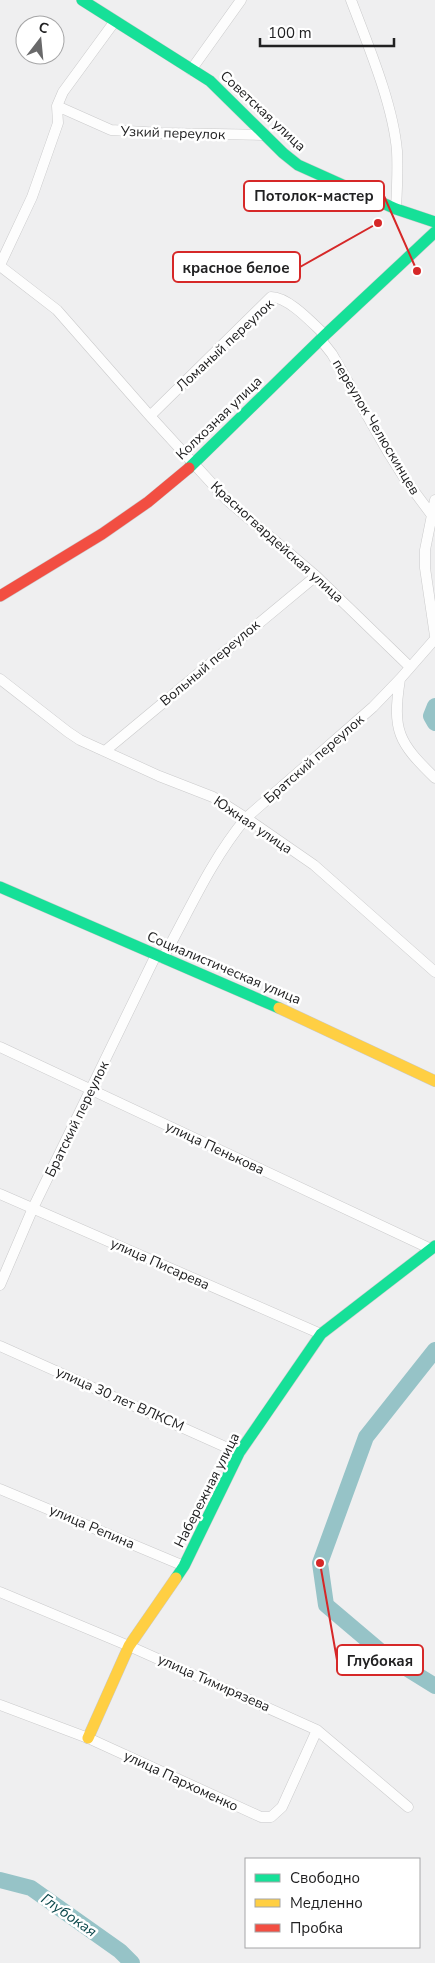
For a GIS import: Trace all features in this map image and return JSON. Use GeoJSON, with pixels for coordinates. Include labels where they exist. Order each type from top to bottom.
{"type":"FeatureCollection","features":[{"type":"Feature","properties":{"kind":"street","name":"Советская улица"},"geometry":{"type":"LineString","coordinates":[[82,0],[210,81],[264,135],[298,165],[396,209],[435,222]]}},
{"type":"Feature","properties":{"kind":"street"},"geometry":{"type":"LineString","coordinates":[[191,70],[241,0]]}},
{"type":"Feature","properties":{"kind":"street"},"geometry":{"type":"LineString","coordinates":[[351,0],[368,44],[392,118],[397,150],[396,209]]}},
{"type":"Feature","properties":{"kind":"street"},"geometry":{"type":"LineString","coordinates":[[0,266],[32,197],[58,123],[57,106],[63,92],[115,21]]}},
{"type":"Feature","properties":{"kind":"street","name":"Узкий переулок"},"geometry":{"type":"LineString","coordinates":[[57,106],[111,130],[264,135]]}},
{"type":"Feature","properties":{"kind":"street","name":"Колхозная улица"},"geometry":{"type":"LineString","coordinates":[[0,596],[148,502],[194,464],[323,338],[434,234]]}},
{"type":"Feature","properties":{"kind":"street","name":"Красногвардейская улица"},"geometry":{"type":"LineString","coordinates":[[0,266],[57,310],[227,500],[316,576],[410,667]]}},
{"type":"Feature","properties":{"kind":"street","name":"Ломаный переулок"},"geometry":{"type":"LineString","coordinates":[[150,416],[271,297],[276,297],[294,307],[323,338]]}},
{"type":"Feature","properties":{"kind":"street","name":"переулок Челюскинцев"},"geometry":{"type":"LineString","coordinates":[[323,338],[405,479],[432,514]]}},
{"type":"Feature","properties":{"kind":"street"},"geometry":{"type":"LineString","coordinates":[[410,667],[435,637],[425,568],[425,550],[435,500]]}},
{"type":"Feature","properties":{"kind":"street","name":"Вольный переулок"},"geometry":{"type":"LineString","coordinates":[[105,751],[316,576]]}},
{"type":"Feature","properties":{"kind":"street","name":"Братский переулок"},"geometry":{"type":"LineString","coordinates":[[0,1285],[33,1208],[91,1090],[160,957],[234,832],[246,818],[373,707],[410,667]]}},
{"type":"Feature","properties":{"kind":"street","name":"Южная улица"},"geometry":{"type":"LineString","coordinates":[[0,679],[68,732],[166,779],[212,797],[246,818],[314,866],[435,972]]}},
{"type":"Feature","properties":{"kind":"street"},"geometry":{"type":"LineString","coordinates":[[400,680],[396,705],[396,719],[399,732],[405,746],[435,778]]}},
{"type":"Feature","properties":{"kind":"street","name":"Социалистическая улица"},"geometry":{"type":"LineString","coordinates":[[0,887],[306,1020],[435,1081]]}},
{"type":"Feature","properties":{"kind":"street","name":"улица Пенькова"},"geometry":{"type":"LineString","coordinates":[[0,1047],[433,1248]]}},
{"type":"Feature","properties":{"kind":"street","name":"улица Писарева"},"geometry":{"type":"LineString","coordinates":[[0,1194],[321,1334]]}},
{"type":"Feature","properties":{"kind":"street","name":"Набережная улица"},"geometry":{"type":"LineString","coordinates":[[88,1738],[129,1646],[184,1566],[239,1453],[321,1334],[433,1248]]}},
{"type":"Feature","properties":{"kind":"street","name":"улица 30 лет ВЛКСМ"},"geometry":{"type":"LineString","coordinates":[[0,1346],[239,1453]]}},
{"type":"Feature","properties":{"kind":"street","name":"улица Репина"},"geometry":{"type":"LineString","coordinates":[[0,1489],[184,1566]]}},
{"type":"Feature","properties":{"kind":"street","name":"улица Тимирязева"},"geometry":{"type":"LineString","coordinates":[[0,1592],[129,1646],[317,1730],[408,1807]]}},
{"type":"Feature","properties":{"kind":"street","name":"улица Пархоменко"},"geometry":{"type":"LineString","coordinates":[[0,1705],[88,1738],[261,1817],[271,1817],[282,1807],[317,1730]]}},
{"type":"Feature","properties":{"kind":"waterway","name":"Глубокая"},"geometry":{"type":"LineString","coordinates":[[435,706],[431,716],[435,723]]}},
{"type":"Feature","properties":{"kind":"waterway","name":"Глубокая"},"geometry":{"type":"LineString","coordinates":[[435,1350],[366,1437],[320,1563],[326,1605],[385,1655],[435,1686]]}},
{"type":"Feature","properties":{"kind":"waterway","name":"Глубокая"},"geometry":{"type":"LineString","coordinates":[[0,1880],[31,1888],[120,1951],[132,1963]]}},
{"type":"Feature","properties":{"kind":"traffic: fast"},"geometry":{"type":"LineString","coordinates":[[82,0],[210,81],[283,153],[298,165],[396,209],[435,222]]}},
{"type":"Feature","properties":{"kind":"traffic: fast"},"geometry":{"type":"LineString","coordinates":[[189,468],[325,335],[435,232]]}},
{"type":"Feature","properties":{"kind":"traffic: fast"},"geometry":{"type":"LineString","coordinates":[[0,887],[279,1008]]}},
{"type":"Feature","properties":{"kind":"traffic: fast"},"geometry":{"type":"LineString","coordinates":[[176,1578],[184,1566],[239,1453],[321,1334],[435,1246]]}},
{"type":"Feature","properties":{"kind":"traffic: slow"},"geometry":{"type":"LineString","coordinates":[[279,1008],[435,1081]]}},
{"type":"Feature","properties":{"kind":"traffic: slow"},"geometry":{"type":"LineString","coordinates":[[88,1738],[129,1646],[176,1578]]}},
{"type":"Feature","properties":{"kind":"traffic: jam"},"geometry":{"type":"LineString","coordinates":[[0,596],[102,534],[148,502],[189,468]]}},
{"type":"Feature","properties":{"kind":"place","name":"красное белое"},"geometry":{"type":"Point","coordinates":[378,223]}},
{"type":"Feature","properties":{"kind":"place","name":"Потолок-мастер"},"geometry":{"type":"Point","coordinates":[417,271]}},
{"type":"Feature","properties":{"kind":"place","name":"Глубокая"},"geometry":{"type":"Point","coordinates":[320,1563]}}]}
